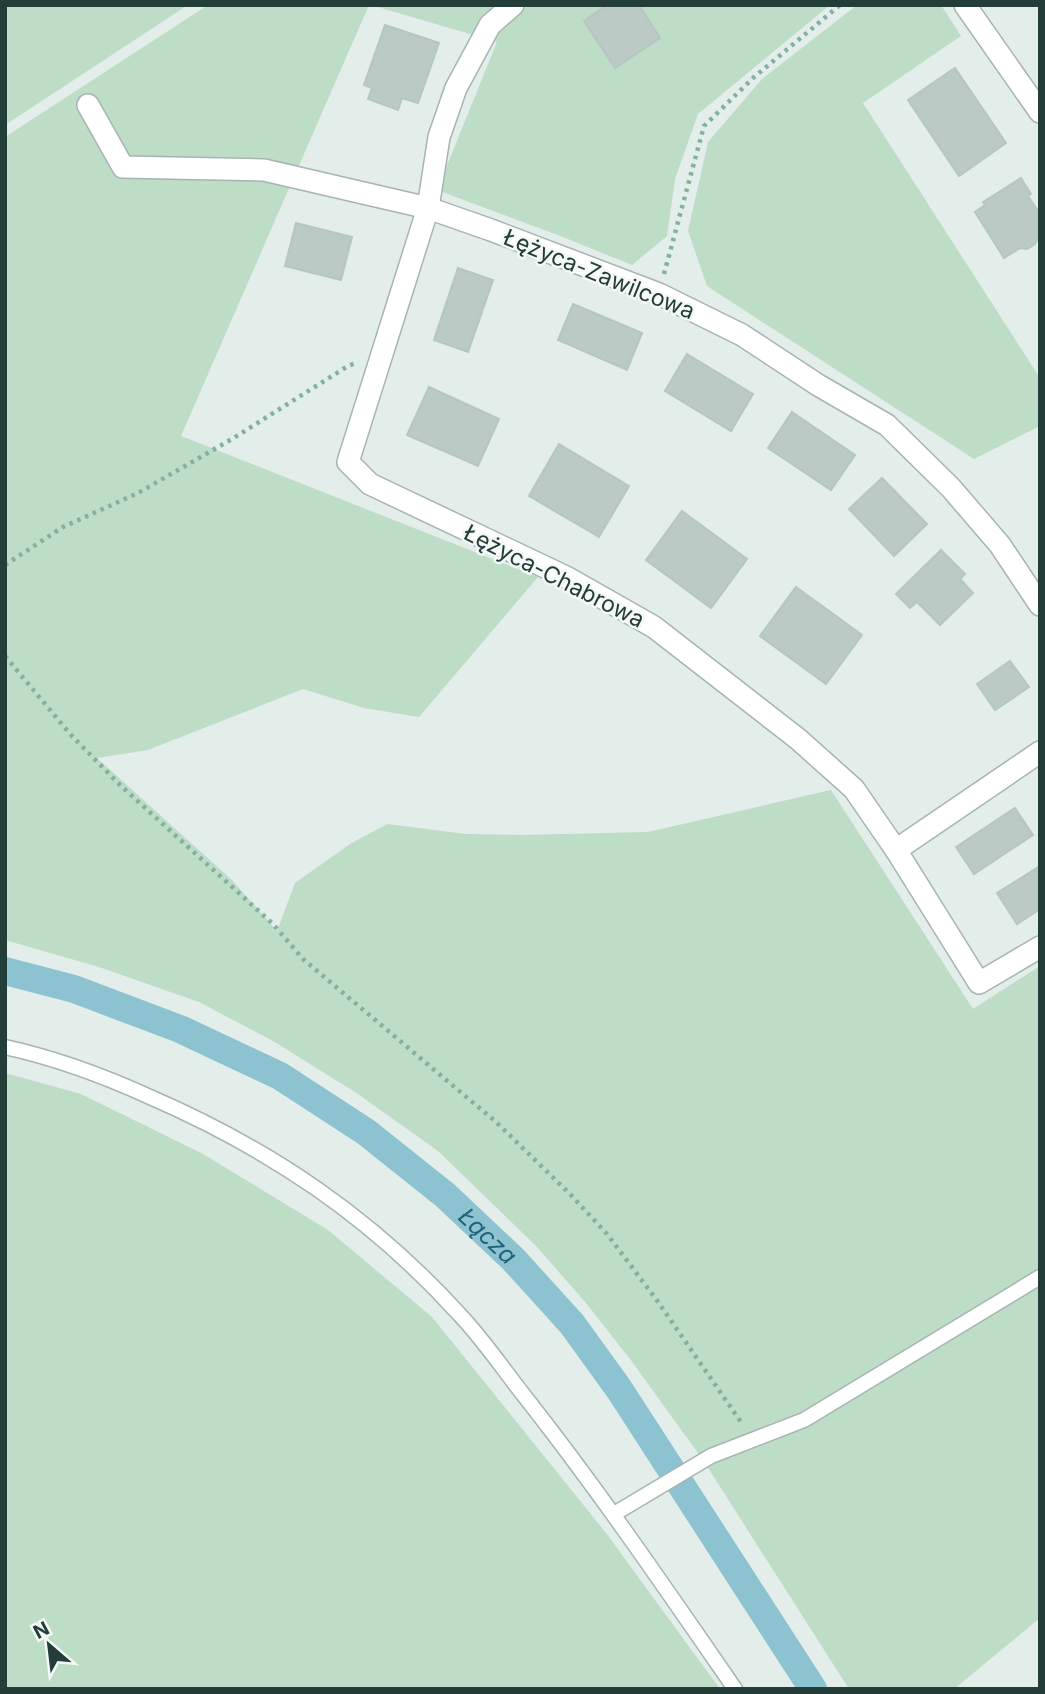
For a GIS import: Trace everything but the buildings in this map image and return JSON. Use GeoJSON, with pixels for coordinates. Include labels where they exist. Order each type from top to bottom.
{"type":"FeatureCollection","features":[{"type":"Feature","properties":{"kind":"street","name":"Łężyca-Chabrowa"},"geometry":{"type":"LineString","coordinates":[[513,5],[490,25],[456,88],[439,137],[428,208],[348,462],[370,484],[566,577],[654,627],[787,731],[854,789],[896,850],[979,983],[1040,947]]}},
{"type":"Feature","properties":{"kind":"street"},"geometry":{"type":"LineString","coordinates":[[965,5],[1040,112]]}},
{"type":"Feature","properties":{"kind":"street","name":"Łężyca-Zawilcowa"},"geometry":{"type":"LineString","coordinates":[[88,105],[123,167],[264,170],[428,208],[659,294],[742,335],[818,385],[887,425],[951,488],[1000,545],[1040,605]]}},
{"type":"Feature","properties":{"kind":"street"},"geometry":{"type":"LineString","coordinates":[[896,850],[1040,752]]}},
{"type":"Feature","properties":{"kind":"lane"},"geometry":{"type":"LineString","coordinates":[[5,1047],[26,1051],[110,1079],[208,1122],[281,1163],[389,1244],[460,1314],[614,1514],[735,1689]]}},
{"type":"Feature","properties":{"kind":"lane"},"geometry":{"type":"LineString","coordinates":[[614,1514],[711,1457],[804,1420],[1040,1277]]}},
{"type":"Feature","properties":{"kind":"path"},"geometry":{"type":"LineString","coordinates":[[659,294],[704,126],[753,78],[840,5]]}},
{"type":"Feature","properties":{"kind":"path"},"geometry":{"type":"LineString","coordinates":[[5,565],[63,527],[138,493],[232,439],[348,366],[380,355]]}},
{"type":"Feature","properties":{"kind":"path"},"geometry":{"type":"LineString","coordinates":[[5,656],[71,735],[121,786],[274,924],[303,959],[496,1122],[569,1193],[607,1234],[656,1299],[752,1439]]}},
{"type":"Feature","properties":{"kind":"green space"},"geometry":{"type":"Polygon","coordinates":[[[5,5],[188,5],[5,125],[5,5]]]}},
{"type":"Feature","properties":{"kind":"green space"},"geometry":{"type":"Polygon","coordinates":[[[208,5],[369,5],[181,436],[538,577],[419,717],[364,708],[303,689],[148,750],[97,758],[233,881],[277,931],[295,883],[350,844],[387,824],[466,834],[648,832],[831,790],[973,1009],[1040,966],[1040,1618],[954,1689],[849,1689],[703,1460],[630,1359],[536,1246],[438,1151],[355,1092],[273,1041],[199,1002],[99,967],[5,940],[5,137],[208,5]]]}},
{"type":"Feature","properties":{"kind":"green space"},"geometry":{"type":"Polygon","coordinates":[[[371,5],[519,5],[522,10],[530,5],[830,5],[698,114],[675,179],[667,236],[632,265],[437,190],[497,42],[371,5]]]}},
{"type":"Feature","properties":{"kind":"green space"},"geometry":{"type":"Polygon","coordinates":[[[857,5],[941,5],[961,36],[863,103],[1040,378],[1040,426],[974,459],[707,286],[688,231],[708,142],[762,79],[857,5]]]}},
{"type":"Feature","properties":{"kind":"green space"},"geometry":{"type":"Polygon","coordinates":[[[5,1073],[81,1094],[203,1154],[328,1230],[432,1317],[606,1533],[720,1689],[5,1689],[5,1073]]]}},
{"type":"Feature","properties":{"kind":"waterway","name":"Łącza"},"geometry":{"type":"LineString","coordinates":[[5,971],[74,989],[180,1029],[280,1076],[366,1132],[445,1195],[513,1259],[572,1324],[619,1389],[813,1689]]}}]}
